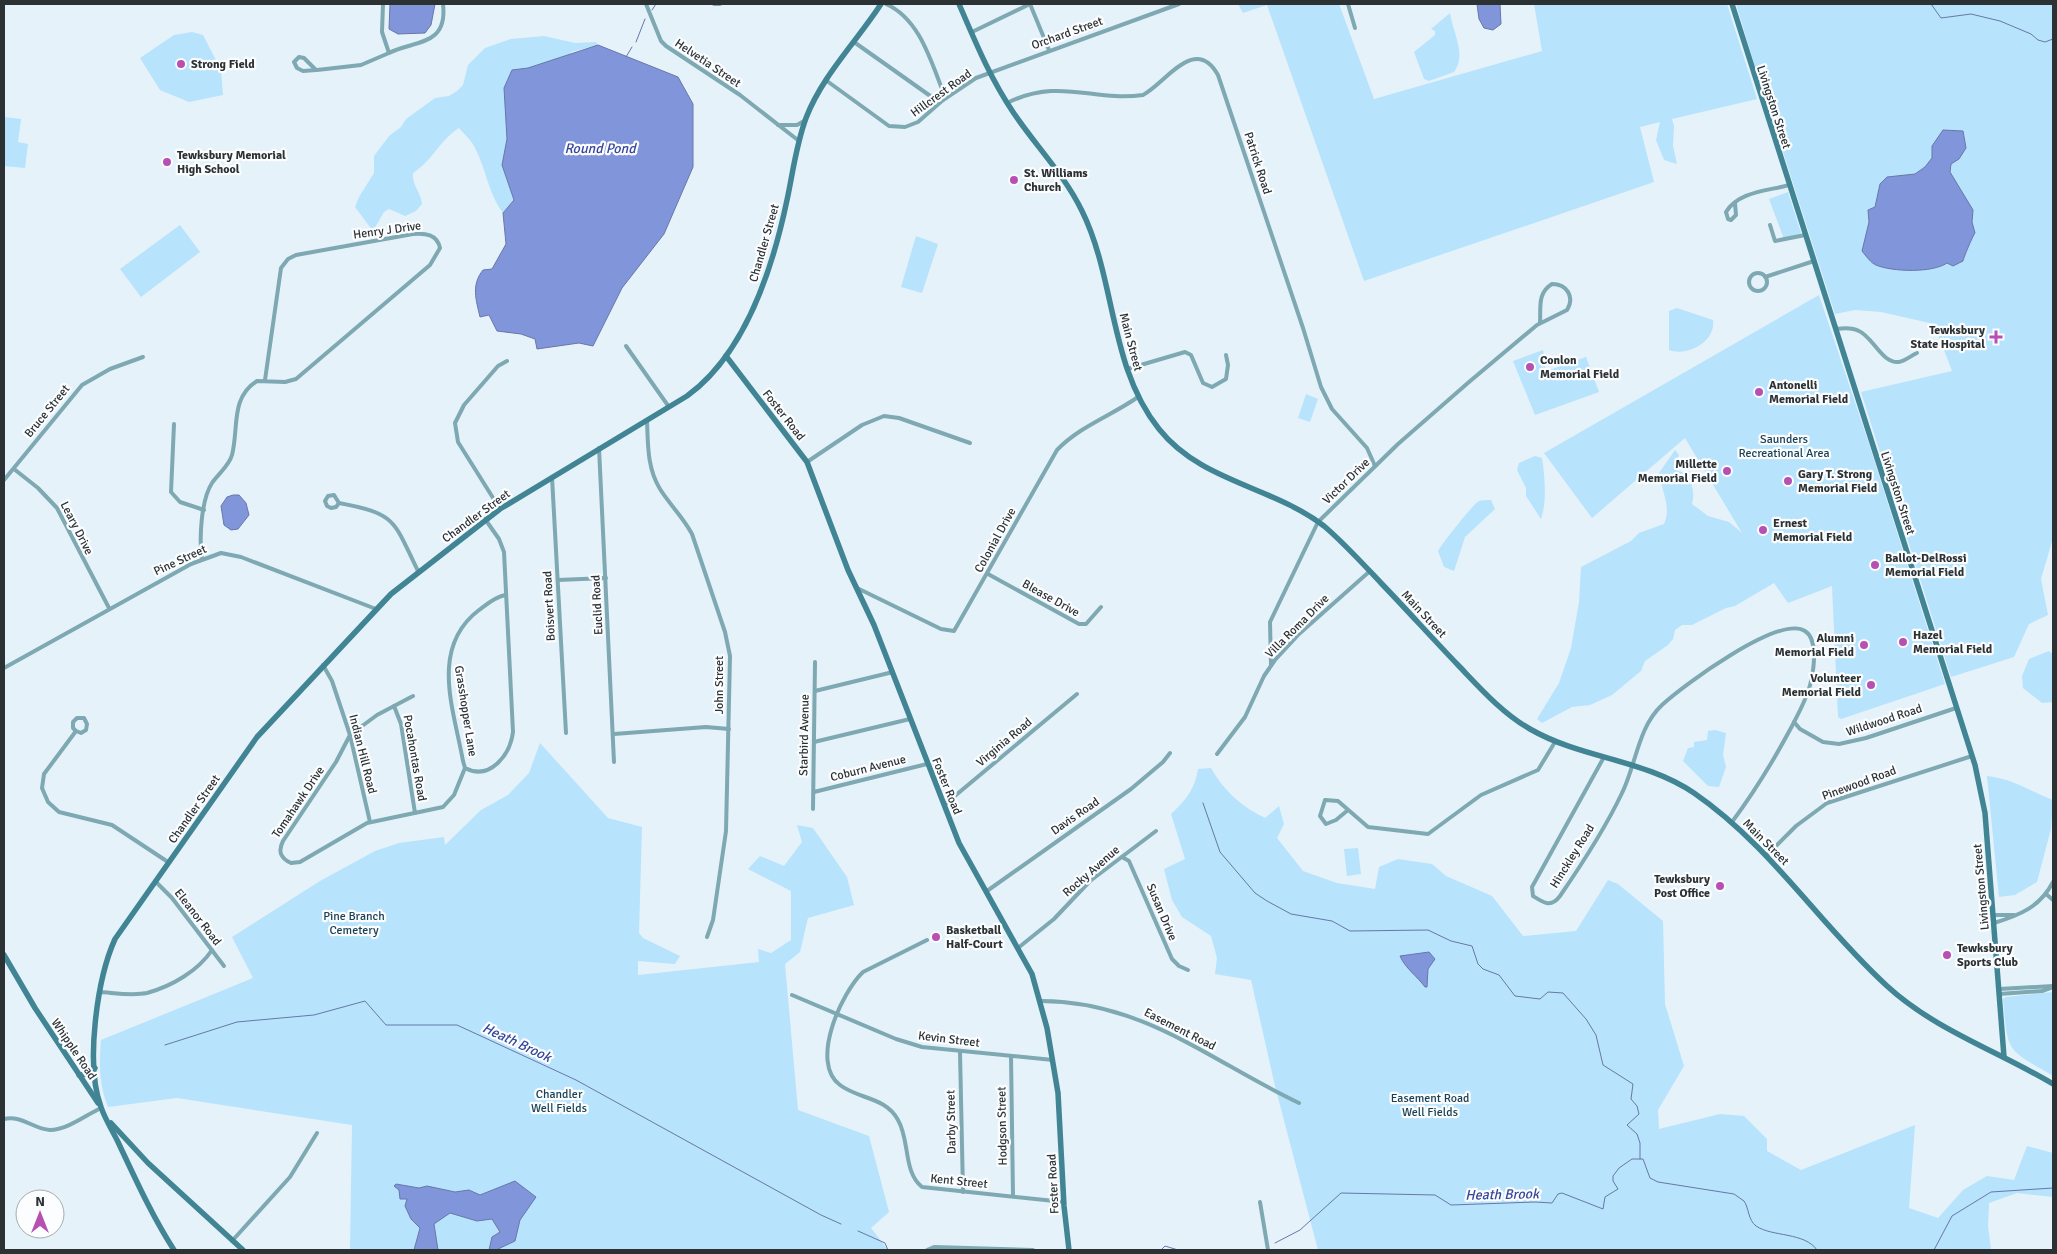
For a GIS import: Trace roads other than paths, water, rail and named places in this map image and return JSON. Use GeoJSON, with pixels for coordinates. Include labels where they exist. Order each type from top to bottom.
{"type":"FeatureCollection","features":[{"type":"Feature","properties":{"kind":"main road","name":"Chandler Street"},"geometry":{"type":"LineString","coordinates":[[174,1250],[125,1158],[101,1108],[96,1088],[95,1068],[100,992],[105,963],[115,939],[257,737],[376,608],[418,571],[500,509],[701,386],[726,356],[761,288],[772,262],[805,120],[827,81],[881,4]]}},
{"type":"Feature","properties":{"kind":"main road","name":"Main Street"},"geometry":{"type":"LineString","coordinates":[[959,4],[990,74],[1007,104],[1057,171],[1081,208],[1100,260],[1127,370],[1138,397],[1160,430],[1196,462],[1294,508],[1318,522],[1370,571],[1498,706],[1524,725],[1555,742],[1634,765],[1678,784],[1732,822],[1767,855],[1861,960],[1897,995],[1934,1022],[2053,1084]]}},
{"type":"Feature","properties":{"kind":"main road","name":"Livingston Street"},"geometry":{"type":"LineString","coordinates":[[1732,4],[1972,756],[1985,813],[2004,1057]]}},
{"type":"Feature","properties":{"kind":"main road","name":"Foster Road"},"geometry":{"type":"LineString","coordinates":[[726,356],[806,462],[829,523],[893,672],[927,764],[959,842],[1032,974],[1041,1001],[1058,1093],[1064,1202],[1069,1250]]}},
{"type":"Feature","properties":{"kind":"main road","name":"Whipple Road"},"geometry":{"type":"LineString","coordinates":[[4,955],[35,1008],[115,1128],[135,1150],[243,1250]]}},
{"type":"Feature","properties":{"kind":"main road"},"geometry":{"type":"LineString","coordinates":[[79,1075],[90,1074],[95,1068]]}},
{"type":"Feature","properties":{"kind":"main road"},"geometry":{"type":"LineString","coordinates":[[125,1158],[129,1152],[135,1150]]}},
{"type":"Feature","properties":{"kind":"street"},"geometry":{"type":"LineString","coordinates":[[383,4],[382,32],[389,53]]}},
{"type":"Feature","properties":{"kind":"street"},"geometry":{"type":"LineString","coordinates":[[317,70],[361,65],[389,53],[420,44],[432,37],[442,22],[443,4]]}},
{"type":"Feature","properties":{"kind":"street","name":"Helvetia Street"},"geometry":{"type":"LineString","coordinates":[[646,4],[661,41],[666,46],[734,91],[799,141]]}},
{"type":"Feature","properties":{"kind":"street"},"geometry":{"type":"LineString","coordinates":[[714,4],[720,4]]}},
{"type":"Feature","properties":{"kind":"street"},"geometry":{"type":"LineString","coordinates":[[854,42],[936,100],[943,100],[944,94],[913,26],[902,14],[886,4]]}},
{"type":"Feature","properties":{"kind":"street"},"geometry":{"type":"LineString","coordinates":[[972,32],[1030,4],[1049,50]]}},
{"type":"Feature","properties":{"kind":"street","name":"Orchard Street"},"geometry":{"type":"LineString","coordinates":[[990,74],[1049,50],[1179,4]]}},
{"type":"Feature","properties":{"kind":"street"},"geometry":{"type":"LineString","coordinates":[[1348,4],[1355,28]]}},
{"type":"Feature","properties":{"kind":"street"},"geometry":{"type":"LineString","coordinates":[[299,57],[304,58],[316,70],[303,71],[294,64],[299,57]]}},
{"type":"Feature","properties":{"kind":"street","name":"Patrick Road"},"geometry":{"type":"LineString","coordinates":[[1007,104],[1026,96],[1054,90],[1143,95],[1154,89],[1186,61],[1200,59],[1210,64],[1218,75],[1300,319],[1320,387],[1332,409],[1367,448],[1375,466]]}},
{"type":"Feature","properties":{"kind":"street","name":"Hillcrest Road"},"geometry":{"type":"LineString","coordinates":[[827,81],[889,126],[900,128],[914,125],[943,100],[976,78],[990,74]]}},
{"type":"Feature","properties":{"kind":"street"},"geometry":{"type":"LineString","coordinates":[[778,125],[797,125],[805,120]]}},
{"type":"Feature","properties":{"kind":"street"},"geometry":{"type":"LineString","coordinates":[[1735,202],[1748,194],[1789,185]]}},
{"type":"Feature","properties":{"kind":"street"},"geometry":{"type":"LineString","coordinates":[[1770,225],[1775,241],[1806,235]]}},
{"type":"Feature","properties":{"kind":"street","name":"Henry J Drive"},"geometry":{"type":"LineString","coordinates":[[413,234],[427,234],[440,245],[439,254],[430,265],[315,364],[293,380],[285,382],[265,380],[281,268],[288,259],[296,255],[413,234]]}},
{"type":"Feature","properties":{"kind":"street"},"geometry":{"type":"LineString","coordinates":[[1766,277],[1767,282],[1763,289],[1755,290],[1750,286],[1749,280],[1752,275],[1758,273],[1766,277],[1814,261]]}},
{"type":"Feature","properties":{"kind":"street","name":"Victor Drive"},"geometry":{"type":"LineString","coordinates":[[1271,665],[1270,622],[1318,522],[1375,466],[1504,353],[1540,323],[1567,310],[1570,306],[1570,296],[1564,286],[1552,284],[1546,288],[1540,302],[1540,323]]}},
{"type":"Feature","properties":{"kind":"street"},"geometry":{"type":"LineString","coordinates":[[1836,329],[1860,331],[1892,361],[1899,362],[1917,353]]}},
{"type":"Feature","properties":{"kind":"street"},"geometry":{"type":"LineString","coordinates":[[626,346],[669,407]]}},
{"type":"Feature","properties":{"kind":"street"},"geometry":{"type":"LineString","coordinates":[[1127,370],[1185,352],[1191,355],[1203,383],[1212,386],[1226,379],[1228,365],[1226,355]]}},
{"type":"Feature","properties":{"kind":"street","name":"Bruce Street"},"geometry":{"type":"LineString","coordinates":[[4,480],[82,385],[110,369],[143,357]]}},
{"type":"Feature","properties":{"kind":"street"},"geometry":{"type":"LineString","coordinates":[[500,509],[458,442],[455,423],[464,405],[498,366],[507,361]]}},
{"type":"Feature","properties":{"kind":"street"},"geometry":{"type":"LineString","coordinates":[[202,558],[201,539],[204,510],[211,484],[231,456],[240,400],[253,384],[265,380]]}},
{"type":"Feature","properties":{"kind":"street","name":"Colonial Drive"},"geometry":{"type":"LineString","coordinates":[[857,588],[951,632],[958,629],[1057,450],[1078,431],[1108,416],[1138,397]]}},
{"type":"Feature","properties":{"kind":"street"},"geometry":{"type":"LineString","coordinates":[[806,462],[862,424],[884,416],[899,418],[970,443]]}},
{"type":"Feature","properties":{"kind":"street","name":"John Street"},"geometry":{"type":"LineString","coordinates":[[647,419],[649,463],[653,476],[660,490],[685,521],[692,534],[728,641],[730,656],[726,831],[713,920],[707,937]]}},
{"type":"Feature","properties":{"kind":"street"},"geometry":{"type":"LineString","coordinates":[[174,424],[171,492],[180,502],[204,510]]}},
{"type":"Feature","properties":{"kind":"street","name":"Euclid Road"},"geometry":{"type":"LineString","coordinates":[[599,448],[614,762]]}},
{"type":"Feature","properties":{"kind":"street","name":"Leary Drive"},"geometry":{"type":"LineString","coordinates":[[14,469],[38,488],[57,508],[109,608]]}},
{"type":"Feature","properties":{"kind":"street","name":"Boisvert Road"},"geometry":{"type":"LineString","coordinates":[[552,477],[566,734]]}},
{"type":"Feature","properties":{"kind":"street"},"geometry":{"type":"LineString","coordinates":[[339,503],[375,510],[389,519],[398,530],[418,571]]}},
{"type":"Feature","properties":{"kind":"street","name":"Grasshopper Lane"},"geometry":{"type":"LineString","coordinates":[[485,520],[503,548],[512,738],[505,754],[493,767],[482,772],[466,768],[450,689],[449,653],[456,635],[466,620],[494,599],[505,595]]}},
{"type":"Feature","properties":{"kind":"street","name":"Pine Street"},"geometry":{"type":"LineString","coordinates":[[4,668],[202,558],[221,553],[237,555],[376,608]]}},
{"type":"Feature","properties":{"kind":"street","name":"Villa Roma Drive"},"geometry":{"type":"LineString","coordinates":[[1217,754],[1245,717],[1271,665],[1299,634],[1370,571]]}},
{"type":"Feature","properties":{"kind":"street","name":"Blease Drive"},"geometry":{"type":"LineString","coordinates":[[988,574],[1079,624],[1086,624],[1101,607]]}},
{"type":"Feature","properties":{"kind":"street"},"geometry":{"type":"LineString","coordinates":[[558,580],[606,578]]}},
{"type":"Feature","properties":{"kind":"street"},"geometry":{"type":"LineString","coordinates":[[1634,765],[1646,726],[1662,705],[1714,664],[1772,634],[1795,628],[1804,630],[1809,634],[1813,653],[1809,690],[1775,760],[1732,822]]}},
{"type":"Feature","properties":{"kind":"street","name":"Starbird Avenue"},"geometry":{"type":"LineString","coordinates":[[813,809],[815,662]]}},
{"type":"Feature","properties":{"kind":"street","name":"Indian Hill Road"},"geometry":{"type":"LineString","coordinates":[[323,665],[332,681],[350,735],[370,822]]}},
{"type":"Feature","properties":{"kind":"street"},"geometry":{"type":"LineString","coordinates":[[815,691],[893,672]]}},
{"type":"Feature","properties":{"kind":"street","name":"Virginia Road"},"geometry":{"type":"LineString","coordinates":[[944,805],[1078,694]]}},
{"type":"Feature","properties":{"kind":"street","name":"Tomahawk Drive"},"geometry":{"type":"LineString","coordinates":[[413,696],[350,735],[331,771],[283,841],[280,853],[291,863],[300,862],[370,822],[446,805],[454,795],[466,768]]}},
{"type":"Feature","properties":{"kind":"street","name":"Pocahontas Road"},"geometry":{"type":"LineString","coordinates":[[394,706],[401,724],[415,813]]}},
{"type":"Feature","properties":{"kind":"street","name":"Wildwood Road"},"geometry":{"type":"LineString","coordinates":[[1794,722],[1800,730],[1823,742],[1840,744],[1866,738],[1956,708]]}},
{"type":"Feature","properties":{"kind":"street"},"geometry":{"type":"LineString","coordinates":[[77,718],[84,718],[88,724],[86,730],[76,731],[73,728],[73,722],[77,718]]}},
{"type":"Feature","properties":{"kind":"street"},"geometry":{"type":"LineString","coordinates":[[814,742],[910,719]]}},
{"type":"Feature","properties":{"kind":"street"},"geometry":{"type":"LineString","coordinates":[[614,734],[706,727],[729,729]]}},
{"type":"Feature","properties":{"kind":"street"},"geometry":{"type":"LineString","coordinates":[[76,731],[45,771],[42,788],[48,802],[59,812],[112,825],[168,862]]}},
{"type":"Feature","properties":{"kind":"street"},"geometry":{"type":"LineString","coordinates":[[1348,810],[1336,820],[1326,824],[1320,816],[1325,800],[1338,802],[1348,810],[1368,826],[1428,834],[1481,794],[1538,770],[1555,742]]}},
{"type":"Feature","properties":{"kind":"street","name":"Davis Road"},"geometry":{"type":"LineString","coordinates":[[987,891],[1131,788],[1163,762],[1170,753]]}},
{"type":"Feature","properties":{"kind":"street","name":"Pinewood Road"},"geometry":{"type":"LineString","coordinates":[[1767,855],[1796,826],[1827,803],[1972,756]]}},
{"type":"Feature","properties":{"kind":"street","name":"Hinckley Road"},"geometry":{"type":"LineString","coordinates":[[1604,757],[1532,887],[1533,896],[1546,904],[1556,901],[1567,886],[1619,799],[1634,765]]}},
{"type":"Feature","properties":{"kind":"street","name":"Coburn Avenue"},"geometry":{"type":"LineString","coordinates":[[814,792],[927,764]]}},
{"type":"Feature","properties":{"kind":"street","name":"Rocky Avenue"},"geometry":{"type":"LineString","coordinates":[[1018,948],[1038,934],[1090,881],[1156,831]]}},
{"type":"Feature","properties":{"kind":"street","name":"Susan Drive"},"geometry":{"type":"LineString","coordinates":[[1122,857],[1129,861],[1172,959],[1179,966],[1188,970]]}},
{"type":"Feature","properties":{"kind":"street","name":"Eleanor Road"},"geometry":{"type":"LineString","coordinates":[[155,881],[172,898],[224,966]]}},
{"type":"Feature","properties":{"kind":"street"},"geometry":{"type":"LineString","coordinates":[[1994,923],[2033,908],[2046,894],[2053,882]]}},
{"type":"Feature","properties":{"kind":"street"},"geometry":{"type":"LineString","coordinates":[[2046,894],[2053,900]]}},
{"type":"Feature","properties":{"kind":"street"},"geometry":{"type":"LineString","coordinates":[[1994,915],[2017,915]]}},
{"type":"Feature","properties":{"kind":"street","name":"Kent Street"},"geometry":{"type":"LineString","coordinates":[[927,940],[863,972],[851,986],[830,1032],[829,1069],[835,1081],[841,1087],[883,1104],[894,1114],[899,1121],[912,1172],[918,1184],[927,1189],[1064,1202]]}},
{"type":"Feature","properties":{"kind":"street"},"geometry":{"type":"LineString","coordinates":[[100,992],[131,994],[148,992],[197,969],[212,950]]}},
{"type":"Feature","properties":{"kind":"street"},"geometry":{"type":"LineString","coordinates":[[1999,992],[2053,986]]}},
{"type":"Feature","properties":{"kind":"street","name":"Kevin Street"},"geometry":{"type":"LineString","coordinates":[[792,995],[909,1044],[960,1052],[1053,1060]]}},
{"type":"Feature","properties":{"kind":"street","name":"Easement Road"},"geometry":{"type":"LineString","coordinates":[[1041,1001],[1081,1004],[1138,1018],[1299,1103]]}},
{"type":"Feature","properties":{"kind":"street","name":"Darby Street"},"geometry":{"type":"LineString","coordinates":[[960,1052],[963,1192]]}},
{"type":"Feature","properties":{"kind":"street","name":"Hodgson Street"},"geometry":{"type":"LineString","coordinates":[[1011,1056],[1013,1196]]}},
{"type":"Feature","properties":{"kind":"street"},"geometry":{"type":"LineString","coordinates":[[4,1119],[14,1118],[42,1128],[57,1129],[101,1108]]}},
{"type":"Feature","properties":{"kind":"street"},"geometry":{"type":"LineString","coordinates":[[232,1241],[290,1177],[317,1133]]}},
{"type":"Feature","properties":{"kind":"street"},"geometry":{"type":"LineString","coordinates":[[1260,1202],[1268,1250]]}},
{"type":"Feature","properties":{"kind":"street"},"geometry":{"type":"LineString","coordinates":[[927,1250],[934,1248],[1033,1250]]}},
{"type":"Feature","properties":{"kind":"water"},"geometry":{"type":"Polygon","coordinates":[[[390,4],[435,4],[431,25],[425,33],[398,34],[389,29],[390,4]]]}},
{"type":"Feature","properties":{"kind":"water"},"geometry":{"type":"Polygon","coordinates":[[[1477,4],[1500,4],[1501,24],[1493,30],[1484,28],[1479,19],[1477,4]]]}},
{"type":"Feature","properties":{"kind":"water","name":"Round Pond"},"geometry":{"type":"Polygon","coordinates":[[[598,45],[678,77],[693,104],[693,167],[664,234],[622,288],[593,346],[579,343],[537,349],[535,339],[521,334],[497,331],[489,315],[480,317],[476,299],[476,287],[479,276],[483,270],[492,269],[506,244],[503,213],[514,200],[502,165],[507,139],[504,88],[512,70],[528,68],[598,45]]]}},
{"type":"Feature","properties":{"kind":"water"},"geometry":{"type":"Polygon","coordinates":[[[1943,130],[1963,131],[1966,148],[1959,159],[1951,164],[1950,172],[1973,210],[1972,222],[1975,233],[1963,261],[1953,266],[1947,263],[1932,269],[1923,270],[1892,269],[1876,265],[1862,251],[1869,222],[1868,210],[1875,207],[1880,184],[1887,177],[1915,174],[1925,167],[1932,158],[1932,146],[1943,130]]]}},
{"type":"Feature","properties":{"kind":"water"},"geometry":{"type":"Polygon","coordinates":[[[239,495],[246,503],[249,515],[238,529],[231,530],[224,525],[221,506],[227,497],[239,495]]]}},
{"type":"Feature","properties":{"kind":"water"},"geometry":{"type":"Polygon","coordinates":[[[1429,952],[1435,959],[1428,969],[1427,987],[1425,987],[1400,956],[1429,952]]]}},
{"type":"Feature","properties":{"kind":"water"},"geometry":{"type":"Polygon","coordinates":[[[515,1181],[536,1197],[520,1220],[515,1241],[496,1250],[489,1250],[492,1237],[500,1232],[492,1219],[477,1221],[450,1213],[434,1224],[438,1250],[414,1250],[420,1228],[411,1219],[405,1206],[407,1199],[400,1199],[399,1190],[394,1186],[396,1184],[419,1188],[427,1186],[455,1192],[469,1190],[480,1195],[515,1181]]]}},
{"type":"Feature","properties":{"kind":"waterway"},"geometry":{"type":"LineString","coordinates":[[652,10],[656,4]]}},
{"type":"Feature","properties":{"kind":"waterway"},"geometry":{"type":"LineString","coordinates":[[1931,4],[1941,18],[1971,14],[2000,21],[2031,34],[2038,40],[2045,42],[2053,39]]}},
{"type":"Feature","properties":{"kind":"waterway"},"geometry":{"type":"LineString","coordinates":[[636,42],[645,19]]}},
{"type":"Feature","properties":{"kind":"waterway"},"geometry":{"type":"LineString","coordinates":[[626,57],[632,47]]}},
{"type":"Feature","properties":{"kind":"waterway"},"geometry":{"type":"LineString","coordinates":[[1203,803],[1220,852],[1255,893],[1291,914],[1332,921],[1350,931],[1428,930],[1451,941],[1472,946],[1478,964],[1483,969],[1499,975],[1515,996],[1540,999],[1548,992],[1563,993],[1586,1019],[1596,1035],[1603,1065],[1633,1084],[1631,1099],[1637,1106],[1639,1114],[1627,1125],[1637,1134],[1640,1143],[1640,1159]]}},
{"type":"Feature","properties":{"kind":"waterway","name":"Heath Brook"},"geometry":{"type":"LineString","coordinates":[[165,1045],[237,1022],[314,1015],[365,1001],[386,1025],[457,1025],[576,1080],[821,1215],[841,1224]]}},
{"type":"Feature","properties":{"kind":"waterway","name":"Heath Brook"},"geometry":{"type":"LineString","coordinates":[[1275,1243],[1300,1230],[1341,1193],[1435,1195],[1451,1205],[1552,1203],[1558,1194],[1562,1193],[1603,1209],[1605,1197],[1618,1189],[1613,1181],[1613,1176],[1619,1168],[1632,1159],[1643,1159],[1650,1178],[1658,1182],[1734,1194],[1744,1201],[1751,1221],[1756,1226],[1771,1232],[1805,1240],[1817,1250]]}},
{"type":"Feature","properties":{"kind":"waterway","name":"Heath Brook"},"geometry":{"type":"LineString","coordinates":[[1934,1250],[1952,1216],[1991,1192],[2053,1188]]}},
{"type":"Feature","properties":{"kind":"waterway","name":"Heath Brook"},"geometry":{"type":"LineString","coordinates":[[858,1231],[885,1243],[888,1250]]}},
{"type":"Feature","properties":{"kind":"waterway","name":"Heath Brook"},"geometry":{"type":"LineString","coordinates":[[1161,1250],[1165,1246],[1178,1250]]}},
{"type":"Feature","properties":{"kind":"waterway","name":"Heath Brook"},"geometry":{"type":"LineString","coordinates":[[1256,1250],[1261,1250]]}},
{"type":"Feature","properties":{"kind":"place","name":"Strong Field"},"geometry":{"type":"Point","coordinates":[181,64]}},
{"type":"Feature","properties":{"kind":"place","name":"Tewksbury Memorial High School"},"geometry":{"type":"Point","coordinates":[167,162]}},
{"type":"Feature","properties":{"kind":"place","name":"St. Williams Church"},"geometry":{"type":"Point","coordinates":[1014,180]}},
{"type":"Feature","properties":{"kind":"place","name":"Tewksbury State Hospital"},"geometry":{"type":"Point","coordinates":[1996,337]}},
{"type":"Feature","properties":{"kind":"place","name":"Conlon Memorial Field"},"geometry":{"type":"Point","coordinates":[1530,367]}},
{"type":"Feature","properties":{"kind":"place","name":"Antonelli Memorial Field"},"geometry":{"type":"Point","coordinates":[1759,392]}},
{"type":"Feature","properties":{"kind":"place","name":"Millette Memorial Field"},"geometry":{"type":"Point","coordinates":[1727,471]}},
{"type":"Feature","properties":{"kind":"place","name":"Gary T. Strong Memorial Field"},"geometry":{"type":"Point","coordinates":[1788,481]}},
{"type":"Feature","properties":{"kind":"place","name":"Ernest Memorial Field"},"geometry":{"type":"Point","coordinates":[1763,530]}},
{"type":"Feature","properties":{"kind":"place","name":"Ballot-DelRossi Memorial Field"},"geometry":{"type":"Point","coordinates":[1875,565]}},
{"type":"Feature","properties":{"kind":"place","name":"Hazel Memorial Field"},"geometry":{"type":"Point","coordinates":[1903,642]}},
{"type":"Feature","properties":{"kind":"place","name":"Alumni Memorial Field"},"geometry":{"type":"Point","coordinates":[1864,645]}},
{"type":"Feature","properties":{"kind":"place","name":"Volunteer Memorial Field"},"geometry":{"type":"Point","coordinates":[1871,685]}},
{"type":"Feature","properties":{"kind":"place","name":"Tewksbury Post Office"},"geometry":{"type":"Point","coordinates":[1720,886]}},
{"type":"Feature","properties":{"kind":"place","name":"Basketball Half-Court"},"geometry":{"type":"Point","coordinates":[936,937]}},
{"type":"Feature","properties":{"kind":"place","name":"Tewksbury Sports Club"},"geometry":{"type":"Point","coordinates":[1947,955]}},
{"type":"Feature","properties":{"kind":"park label","name":"Saunders Recreational Area"},"geometry":{"type":"Point","coordinates":[1784,446]}},
{"type":"Feature","properties":{"kind":"park label","name":"Pine Branch Cemetery"},"geometry":{"type":"Point","coordinates":[354,923]}},
{"type":"Feature","properties":{"kind":"park label","name":"Chandler Well Fields"},"geometry":{"type":"Point","coordinates":[559,1101]}},
{"type":"Feature","properties":{"kind":"park label","name":"Easement Road Well Fields"},"geometry":{"type":"Point","coordinates":[1430,1105]}}]}
